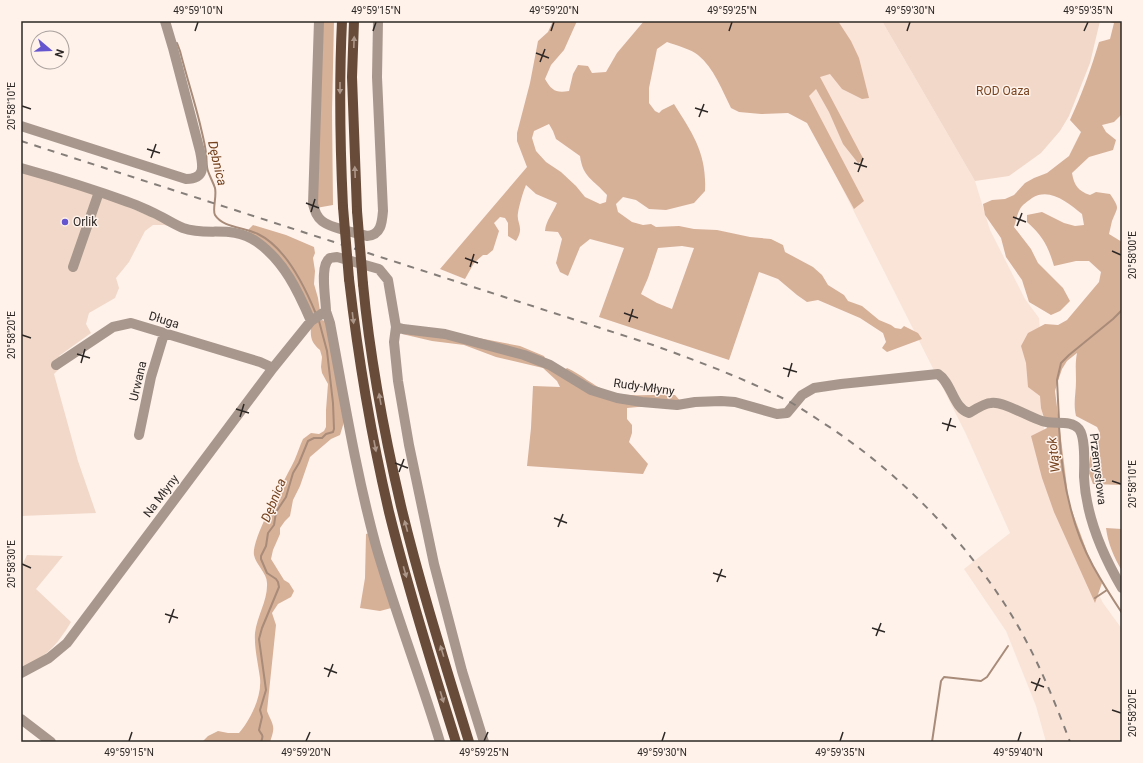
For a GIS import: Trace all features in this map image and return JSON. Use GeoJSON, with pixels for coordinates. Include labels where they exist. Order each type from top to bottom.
{"type":"FeatureCollection","features":[{"type":"Feature","properties":{"kind":"main road"},"geometry":{"type":"LineString","coordinates":[[342,21],[340,135],[343,207],[349,279],[357,345],[367,405],[389,512],[418,620],[456,742]]}},
{"type":"Feature","properties":{"kind":"main road"},"geometry":{"type":"LineString","coordinates":[[354,21],[352,77],[357,211],[370,344],[389,450],[401,506],[431,615],[469,742]]}},
{"type":"Feature","properties":{"kind":"street"},"geometry":{"type":"LineString","coordinates":[[21,126],[186,179],[193,179],[200,174],[203,165],[200,151],[165,21]]}},
{"type":"Feature","properties":{"kind":"street"},"geometry":{"type":"LineString","coordinates":[[319,21],[313,204],[316,215],[328,225],[367,236],[372,236],[378,232],[382,225],[383,211],[377,76],[378,21]]}},
{"type":"Feature","properties":{"kind":"street"},"geometry":{"type":"LineString","coordinates":[[21,168],[99,192],[152,212],[182,228],[199,232],[227,231],[249,237],[276,257],[301,297],[310,321],[326,311]]}},
{"type":"Feature","properties":{"kind":"street"},"geometry":{"type":"LineString","coordinates":[[73,267],[99,192]]}},
{"type":"Feature","properties":{"kind":"street"},"geometry":{"type":"LineString","coordinates":[[440,742],[386,578],[376,544],[350,437],[330,323],[326,311],[324,271],[325,264],[331,258],[337,257],[378,269],[388,280],[396,327],[394,342],[398,380],[412,460],[434,564],[462,671],[484,742]]}},
{"type":"Feature","properties":{"kind":"street","name":"Na Młyny"},"geometry":{"type":"LineString","coordinates":[[21,673],[50,658],[67,643],[273,368],[310,321]]}},
{"type":"Feature","properties":{"kind":"street","name":"Długa"},"geometry":{"type":"LineString","coordinates":[[56,365],[114,327],[131,323],[260,362],[273,368]]}},
{"type":"Feature","properties":{"kind":"street","name":"Rudy-Młyny"},"geometry":{"type":"LineString","coordinates":[[396,327],[445,334],[517,352],[550,365],[591,390],[617,398],[642,402],[677,405],[695,402],[735,402],[777,414],[782,414],[787,413],[802,395],[814,388],[938,374],[944,378],[959,407],[964,412],[969,413],[990,403],[1007,406],[1025,415]]}},
{"type":"Feature","properties":{"kind":"street","name":"Urwana"},"geometry":{"type":"LineString","coordinates":[[139,434],[151,377],[164,334]]}},
{"type":"Feature","properties":{"kind":"street","name":"Przemysłowa"},"geometry":{"type":"LineString","coordinates":[[1025,415],[1044,422],[1071,424],[1080,430],[1083,439],[1085,489],[1097,538],[1108,564],[1122,588]]}},
{"type":"Feature","properties":{"kind":"street"},"geometry":{"type":"LineString","coordinates":[[21,719],[51,742]]}},
{"type":"Feature","properties":{"kind":"shaded area"},"geometry":{"type":"Polygon","coordinates":[[[323,21],[334,21],[332,112],[333,205],[316,208],[323,21]]]}},
{"type":"Feature","properties":{"kind":"shaded area"},"geometry":{"type":"Polygon","coordinates":[[[553,21],[577,21],[564,50],[551,65],[545,79],[552,89],[565,92],[569,91],[573,74],[578,65],[588,66],[592,73],[606,72],[617,53],[644,21],[838,21],[851,41],[859,58],[869,98],[862,99],[842,89],[830,74],[820,77],[864,160],[858,163],[843,144],[829,112],[816,89],[809,96],[864,201],[854,209],[807,123],[788,113],[761,114],[739,112],[731,108],[717,80],[704,60],[692,51],[667,42],[657,49],[649,88],[649,103],[655,111],[659,113],[674,104],[693,135],[701,155],[704,166],[705,191],[694,203],[666,210],[649,209],[636,200],[623,197],[616,204],[618,212],[632,222],[643,225],[651,224],[656,227],[679,226],[694,229],[717,230],[750,237],[771,239],[783,245],[785,252],[813,267],[822,275],[828,285],[844,295],[848,301],[862,306],[879,320],[895,328],[901,329],[904,326],[918,333],[922,339],[887,352],[882,348],[886,342],[883,333],[860,318],[818,300],[807,302],[778,279],[759,272],[729,360],[599,317],[624,248],[590,239],[580,247],[568,276],[560,272],[556,263],[562,239],[558,232],[545,231],[548,220],[557,203],[536,194],[526,185],[519,210],[518,216],[520,232],[516,241],[508,236],[508,223],[505,218],[500,217],[494,223],[499,231],[493,250],[487,255],[483,255],[474,263],[465,279],[440,269],[527,167],[517,141],[517,133],[530,83],[538,41],[548,32],[553,21]],[[549,124],[534,131],[532,138],[536,151],[546,162],[561,172],[576,186],[585,197],[600,204],[606,202],[607,195],[586,174],[581,163],[580,156],[556,139],[549,124]],[[682,246],[658,248],[641,294],[672,309],[694,248],[682,246]]]}},
{"type":"Feature","properties":{"kind":"shaded area"},"geometry":{"type":"Polygon","coordinates":[[[758,21],[882,21],[975,181],[990,230],[1025,299],[1039,318],[1041,346],[1039,375],[1044,429],[1058,512],[1103,603],[1122,629],[1122,742],[1046,742],[1036,706],[1006,631],[964,569],[1010,533],[965,432],[758,21]]]}},
{"type":"Feature","properties":{"kind":"shaded area"},"geometry":{"type":"Polygon","coordinates":[[[1107,21],[1122,21],[1122,114],[1114,122],[1102,125],[1106,132],[1116,140],[1113,150],[1089,157],[1072,173],[1075,184],[1082,192],[1090,195],[1096,192],[1110,194],[1117,205],[1109,234],[1122,242],[1122,485],[1093,484],[1088,471],[1090,458],[1100,433],[1097,427],[1076,416],[1075,403],[1077,353],[1067,361],[1062,369],[1055,391],[1069,503],[1089,557],[1102,583],[1095,603],[1054,512],[1042,478],[1031,436],[1047,428],[1041,408],[1040,396],[1028,387],[1026,363],[1021,346],[1028,333],[1045,324],[1058,325],[1067,320],[1099,282],[1101,272],[1089,261],[1076,261],[1054,266],[1050,253],[1044,242],[1027,222],[1027,215],[1042,212],[1064,223],[1075,226],[1084,225],[1082,214],[1065,201],[1052,195],[1039,195],[1025,203],[1019,211],[1014,227],[1031,249],[1038,263],[1063,288],[1070,301],[1060,311],[1051,315],[1029,302],[1022,280],[1006,257],[1001,238],[985,215],[983,204],[992,200],[1005,199],[1014,195],[1025,183],[1047,173],[1069,156],[1081,132],[1070,120],[1086,81],[1099,42],[1110,39],[1114,23],[1107,21]]]}},
{"type":"Feature","properties":{"kind":"shaded area"},"geometry":{"type":"Polygon","coordinates":[[[253,225],[286,235],[314,247],[314,284],[320,311],[310,314],[302,294],[248,233],[249,229],[253,225]]]}},
{"type":"Feature","properties":{"kind":"shaded area"},"geometry":{"type":"Polygon","coordinates":[[[322,320],[327,322],[344,422],[340,435],[331,439],[310,457],[300,486],[293,500],[290,516],[280,528],[280,534],[273,550],[271,559],[284,580],[289,583],[294,591],[291,597],[278,604],[272,613],[276,625],[267,711],[273,726],[272,736],[270,742],[202,742],[208,736],[218,731],[239,733],[248,721],[257,700],[260,678],[255,633],[266,596],[267,579],[255,559],[255,547],[258,535],[270,507],[295,459],[303,439],[311,433],[319,434],[324,431],[326,427],[328,384],[322,373],[322,357],[320,350],[313,343],[311,334],[311,327],[316,322],[322,320]]]}},
{"type":"Feature","properties":{"kind":"shaded area"},"geometry":{"type":"Polygon","coordinates":[[[402,334],[463,335],[520,346],[544,356],[547,362],[562,372],[567,368],[607,391],[632,395],[675,395],[682,403],[627,408],[627,419],[632,425],[632,433],[629,442],[648,464],[643,474],[527,466],[533,386],[560,387],[557,381],[543,368],[496,357],[464,345],[432,341],[402,334]]]}},
{"type":"Feature","properties":{"kind":"shaded area"},"geometry":{"type":"Polygon","coordinates":[[[1106,528],[1122,529],[1122,571],[1116,561],[1108,540],[1106,528]]]}},
{"type":"Feature","properties":{"kind":"shaded area"},"geometry":{"type":"Polygon","coordinates":[[[373,532],[395,607],[380,611],[360,608],[365,578],[366,534],[373,532]]]}},
{"type":"Feature","properties":{"kind":"green space","name":"ROD Oaza"},"geometry":{"type":"Polygon","coordinates":[[[882,21],[1100,21],[1090,63],[1069,116],[1060,131],[1041,153],[1009,176],[975,181],[882,21]]]}},
{"type":"Feature","properties":{"kind":"green space"},"geometry":{"type":"Polygon","coordinates":[[[21,169],[103,196],[177,228],[164,225],[153,225],[145,231],[129,262],[116,278],[119,288],[115,298],[89,313],[86,324],[91,333],[59,356],[64,364],[54,374],[78,461],[96,513],[21,516],[21,169]]]}},
{"type":"Feature","properties":{"kind":"green space"},"geometry":{"type":"Polygon","coordinates":[[[27,555],[63,556],[36,589],[71,622],[56,644],[45,655],[21,668],[21,567],[27,555]]]}},
{"type":"Feature","properties":{"kind":"waterway","name":"Dębnica"},"geometry":{"type":"LineString","coordinates":[[177,43],[200,124],[206,150],[207,169],[215,188],[215,215],[229,225],[258,234],[277,248],[300,280],[316,314]]}},
{"type":"Feature","properties":{"kind":"waterway","name":"Wątok"},"geometry":{"type":"LineString","coordinates":[[1059,420],[1057,380],[1061,363],[1122,310]]}},
{"type":"Feature","properties":{"kind":"waterway","name":"Dębnica"},"geometry":{"type":"LineString","coordinates":[[261,742],[262,734],[259,730],[262,717],[260,710],[266,690],[259,639],[279,587],[276,579],[267,573],[261,556],[266,546],[268,533],[274,525],[276,512],[286,497],[293,473],[308,441],[314,438],[322,438],[326,434],[333,432],[334,429],[333,403],[327,351],[319,321]]}},
{"type":"Feature","properties":{"kind":"waterway","name":"Wątok"},"geometry":{"type":"LineString","coordinates":[[1059,426],[1062,462],[1068,498],[1078,533],[1093,566],[1122,613]]}},
{"type":"Feature","properties":{"kind":"waterway"},"geometry":{"type":"LineString","coordinates":[[1095,598],[1107,590]]}},
{"type":"Feature","properties":{"kind":"waterway"},"geometry":{"type":"LineString","coordinates":[[932,742],[941,681],[944,677],[981,681],[987,677],[1008,646]]}},
{"type":"Feature","properties":{"kind":"railway"},"geometry":{"type":"LineString","coordinates":[[21,141],[653,345],[740,378],[790,402],[856,446],[904,485],[968,553],[1004,603],[1024,636],[1049,688],[1070,742]]}},
{"type":"Feature","properties":{"kind":"place","name":"Orlik"},"geometry":{"type":"Point","coordinates":[65,222]}}]}
